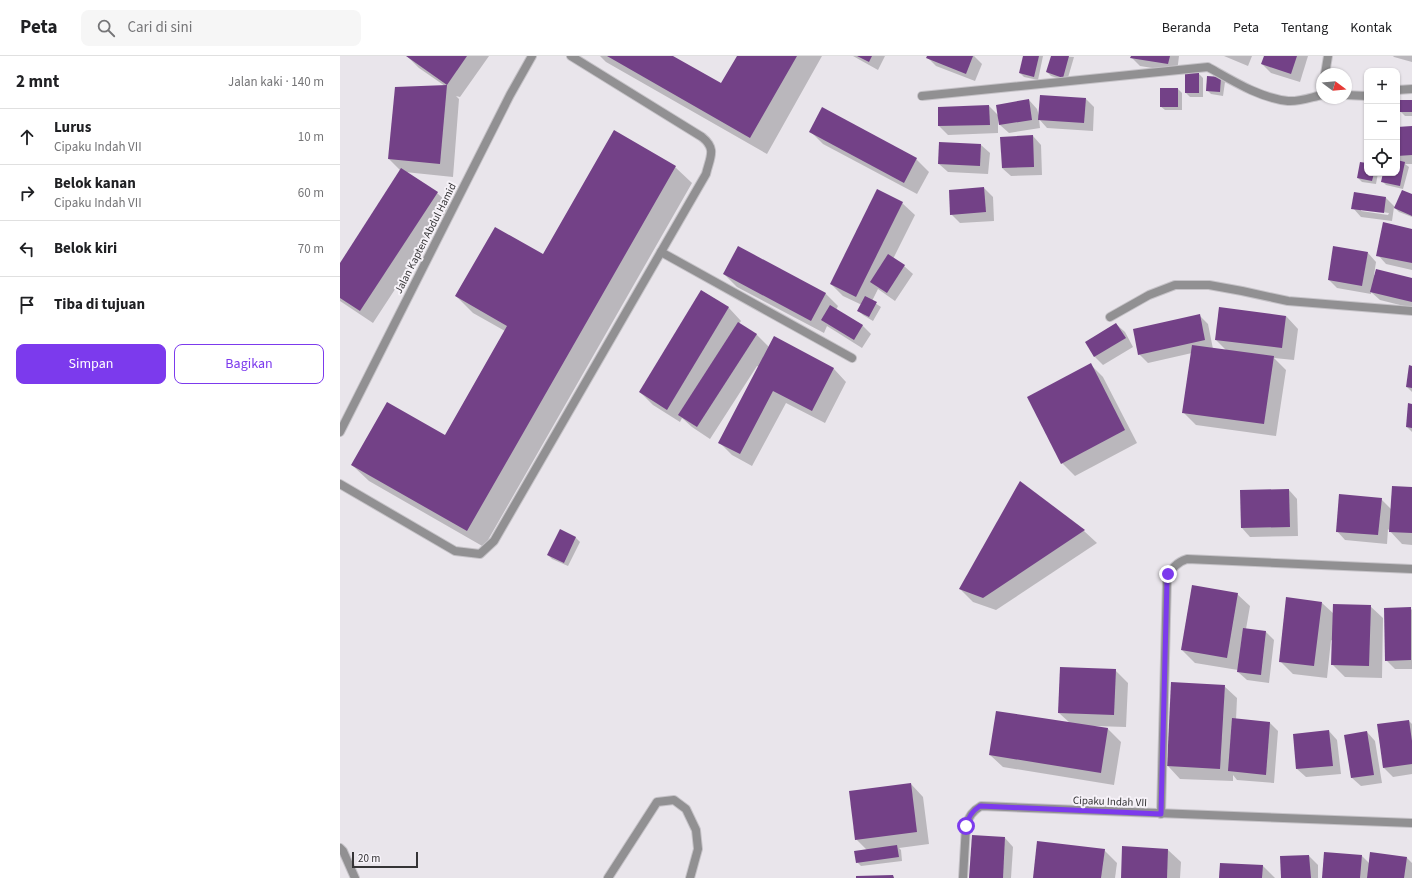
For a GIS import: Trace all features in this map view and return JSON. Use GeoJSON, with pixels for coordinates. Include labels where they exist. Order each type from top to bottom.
{"type":"FeatureCollection","features":[{"type":"Feature","properties":{"kind":"street","name":"Jalan Kapten Abdul Hamid"},"geometry":{"type":"LineString","coordinates":[[340,432],[510,96],[532,56]]}},
{"type":"Feature","properties":{"kind":"street"},"geometry":{"type":"LineString","coordinates":[[340,484],[455,551],[480,554],[494,541],[706,174],[712,151],[709,142],[571,56]]}},
{"type":"Feature","properties":{"kind":"street"},"geometry":{"type":"LineString","coordinates":[[1326,68],[1328,56]]}},
{"type":"Feature","properties":{"kind":"street"},"geometry":{"type":"LineString","coordinates":[[922,96],[1208,67],[1246,88],[1276,98],[1290,101],[1316,96]]}},
{"type":"Feature","properties":{"kind":"street"},"geometry":{"type":"LineString","coordinates":[[1400,90],[1412,89]]}},
{"type":"Feature","properties":{"kind":"street"},"geometry":{"type":"LineString","coordinates":[[1352,95],[1364,96]]}},
{"type":"Feature","properties":{"kind":"street"},"geometry":{"type":"LineString","coordinates":[[661,252],[852,358]]}},
{"type":"Feature","properties":{"kind":"street"},"geometry":{"type":"LineString","coordinates":[[1110,317],[1149,295],[1175,285],[1209,286],[1242,290],[1288,301],[1412,311]]}},
{"type":"Feature","properties":{"kind":"street"},"geometry":{"type":"LineString","coordinates":[[1161,814],[1167,580],[1168,574],[1180,561],[1187,559],[1412,569]]}},
{"type":"Feature","properties":{"kind":"street"},"geometry":{"type":"LineString","coordinates":[[608,878],[657,802],[674,800],[686,809],[696,830],[698,849],[690,878]]}},
{"type":"Feature","properties":{"kind":"street","name":"Cipaku Indah VII"},"geometry":{"type":"LineString","coordinates":[[963,878],[966,826],[972,813],[980,806],[1412,823]]}},
{"type":"Feature","properties":{"kind":"street"},"geometry":{"type":"LineString","coordinates":[[340,848],[343,851],[355,878]]}},
{"type":"Feature","properties":{"kind":"building"},"geometry":{"type":"Polygon","coordinates":[[[406,56],[467,56],[447,85],[406,56]]]}},
{"type":"Feature","properties":{"kind":"building"},"geometry":{"type":"Polygon","coordinates":[[[607,56],[673,56],[721,83],[737,56],[797,56],[750,138],[607,56]]]}},
{"type":"Feature","properties":{"kind":"building"},"geometry":{"type":"Polygon","coordinates":[[[857,56],[872,56],[869,62],[857,56]]]}},
{"type":"Feature","properties":{"kind":"building"},"geometry":{"type":"Polygon","coordinates":[[[927,56],[973,56],[966,74],[926,58],[927,56]]]}},
{"type":"Feature","properties":{"kind":"building"},"geometry":{"type":"Polygon","coordinates":[[[1023,56],[1039,56],[1034,77],[1019,73],[1023,56]]]}},
{"type":"Feature","properties":{"kind":"building"},"geometry":{"type":"Polygon","coordinates":[[[1051,56],[1069,56],[1063,78],[1046,72],[1051,56]]]}},
{"type":"Feature","properties":{"kind":"building"},"geometry":{"type":"Polygon","coordinates":[[[1131,56],[1170,56],[1168,64],[1130,58],[1131,56]]]}},
{"type":"Feature","properties":{"kind":"building"},"geometry":{"type":"Polygon","coordinates":[[[1264,56],[1297,56],[1291,74],[1261,64],[1264,56]]]}},
{"type":"Feature","properties":{"kind":"building"},"geometry":{"type":"Polygon","coordinates":[[[1185,73],[1199,73],[1199,93],[1185,93],[1185,73]]]}},
{"type":"Feature","properties":{"kind":"building"},"geometry":{"type":"Polygon","coordinates":[[[1207,76],[1221,77],[1220,92],[1206,91],[1207,76]]]}},
{"type":"Feature","properties":{"kind":"building"},"geometry":{"type":"Polygon","coordinates":[[[447,85],[440,164],[388,159],[395,87],[447,85]]]}},
{"type":"Feature","properties":{"kind":"building"},"geometry":{"type":"Polygon","coordinates":[[[1160,88],[1178,88],[1178,107],[1160,107],[1160,88]]]}},
{"type":"Feature","properties":{"kind":"building"},"geometry":{"type":"Polygon","coordinates":[[[1040,95],[1086,98],[1084,123],[1038,120],[1040,95]]]}},
{"type":"Feature","properties":{"kind":"building"},"geometry":{"type":"Polygon","coordinates":[[[1029,99],[1032,120],[999,125],[996,105],[1029,99]]]}},
{"type":"Feature","properties":{"kind":"building"},"geometry":{"type":"Polygon","coordinates":[[[1400,100],[1412,100],[1412,112],[1400,112],[1400,100]]]}},
{"type":"Feature","properties":{"kind":"building"},"geometry":{"type":"Polygon","coordinates":[[[989,105],[990,125],[938,126],[938,107],[989,105]]]}},
{"type":"Feature","properties":{"kind":"building"},"geometry":{"type":"Polygon","coordinates":[[[822,107],[917,158],[904,183],[809,132],[822,107]]]}},
{"type":"Feature","properties":{"kind":"building"},"geometry":{"type":"Polygon","coordinates":[[[1412,126],[1412,155],[1400,156],[1400,127],[1412,126]]]}},
{"type":"Feature","properties":{"kind":"building"},"geometry":{"type":"Polygon","coordinates":[[[614,130],[676,166],[467,531],[351,465],[387,402],[445,435],[507,326],[455,296],[495,227],[543,254],[614,130]]]}},
{"type":"Feature","properties":{"kind":"building"},"geometry":{"type":"Polygon","coordinates":[[[1033,135],[1034,167],[1002,168],[1000,137],[1033,135]]]}},
{"type":"Feature","properties":{"kind":"building"},"geometry":{"type":"Polygon","coordinates":[[[939,142],[981,144],[980,166],[938,164],[939,142]]]}},
{"type":"Feature","properties":{"kind":"building"},"geometry":{"type":"Polygon","coordinates":[[[1400,161],[1405,162],[1400,186],[1381,182],[1382,176],[1400,176],[1400,161]]]}},
{"type":"Feature","properties":{"kind":"building"},"geometry":{"type":"Polygon","coordinates":[[[1360,162],[1364,163],[1364,176],[1373,176],[1372,181],[1357,178],[1360,162]]]}},
{"type":"Feature","properties":{"kind":"building"},"geometry":{"type":"Polygon","coordinates":[[[401,168],[438,192],[360,311],[340,298],[340,263],[401,168]]]}},
{"type":"Feature","properties":{"kind":"building"},"geometry":{"type":"Polygon","coordinates":[[[984,187],[986,212],[950,215],[949,190],[984,187]]]}},
{"type":"Feature","properties":{"kind":"building"},"geometry":{"type":"Polygon","coordinates":[[[877,189],[903,202],[856,297],[830,284],[877,189]]]}},
{"type":"Feature","properties":{"kind":"building"},"geometry":{"type":"Polygon","coordinates":[[[1402,190],[1412,194],[1412,216],[1394,208],[1402,190]]]}},
{"type":"Feature","properties":{"kind":"building"},"geometry":{"type":"Polygon","coordinates":[[[1354,192],[1386,197],[1384,213],[1351,209],[1354,192]]]}},
{"type":"Feature","properties":{"kind":"building"},"geometry":{"type":"Polygon","coordinates":[[[1383,222],[1412,229],[1412,263],[1376,256],[1383,222]]]}},
{"type":"Feature","properties":{"kind":"building"},"geometry":{"type":"Polygon","coordinates":[[[738,246],[826,293],[811,321],[723,274],[738,246]]]}},
{"type":"Feature","properties":{"kind":"building"},"geometry":{"type":"Polygon","coordinates":[[[1333,246],[1368,252],[1362,286],[1328,280],[1333,246]]]}},
{"type":"Feature","properties":{"kind":"building"},"geometry":{"type":"Polygon","coordinates":[[[888,254],[905,265],[887,293],[870,282],[888,254]]]}},
{"type":"Feature","properties":{"kind":"building"},"geometry":{"type":"Polygon","coordinates":[[[1376,269],[1412,278],[1412,302],[1370,292],[1376,269]]]}},
{"type":"Feature","properties":{"kind":"building"},"geometry":{"type":"Polygon","coordinates":[[[701,290],[729,307],[667,410],[639,392],[701,290]]]}},
{"type":"Feature","properties":{"kind":"building"},"geometry":{"type":"Polygon","coordinates":[[[865,296],[877,302],[869,317],[857,311],[865,296]]]}},
{"type":"Feature","properties":{"kind":"building"},"geometry":{"type":"Polygon","coordinates":[[[830,305],[863,325],[854,340],[821,320],[830,305]]]}},
{"type":"Feature","properties":{"kind":"building"},"geometry":{"type":"Polygon","coordinates":[[[1219,307],[1286,316],[1282,348],[1215,340],[1219,307]]]}},
{"type":"Feature","properties":{"kind":"building"},"geometry":{"type":"Polygon","coordinates":[[[1200,314],[1205,340],[1138,355],[1133,329],[1200,314]]]}},
{"type":"Feature","properties":{"kind":"building"},"geometry":{"type":"Polygon","coordinates":[[[738,322],[757,334],[697,427],[678,415],[738,322]]]}},
{"type":"Feature","properties":{"kind":"building"},"geometry":{"type":"Polygon","coordinates":[[[1116,323],[1126,338],[1094,357],[1085,342],[1116,323]]]}},
{"type":"Feature","properties":{"kind":"building"},"geometry":{"type":"Polygon","coordinates":[[[774,336],[834,368],[812,411],[773,391],[740,454],[718,443],[774,336]]]}},
{"type":"Feature","properties":{"kind":"building"},"geometry":{"type":"Polygon","coordinates":[[[1192,345],[1274,356],[1264,424],[1182,413],[1192,345]]]}},
{"type":"Feature","properties":{"kind":"building"},"geometry":{"type":"Polygon","coordinates":[[[1091,363],[1125,430],[1061,464],[1027,397],[1091,363]]]}},
{"type":"Feature","properties":{"kind":"building"},"geometry":{"type":"Polygon","coordinates":[[[1409,365],[1412,366],[1412,388],[1406,387],[1409,365]]]}},
{"type":"Feature","properties":{"kind":"building"},"geometry":{"type":"Polygon","coordinates":[[[1408,403],[1412,404],[1412,428],[1406,427],[1408,403]]]}},
{"type":"Feature","properties":{"kind":"building"},"geometry":{"type":"Polygon","coordinates":[[[1020,481],[1085,530],[983,598],[959,589],[1020,481]]]}},
{"type":"Feature","properties":{"kind":"building"},"geometry":{"type":"Polygon","coordinates":[[[1392,486],[1412,487],[1412,533],[1389,532],[1392,486]]]}},
{"type":"Feature","properties":{"kind":"building"},"geometry":{"type":"Polygon","coordinates":[[[1289,489],[1290,527],[1241,528],[1240,490],[1289,489]]]}},
{"type":"Feature","properties":{"kind":"building"},"geometry":{"type":"Polygon","coordinates":[[[1339,494],[1382,498],[1378,535],[1336,532],[1339,494]]]}},
{"type":"Feature","properties":{"kind":"building"},"geometry":{"type":"Polygon","coordinates":[[[560,529],[576,537],[564,563],[547,555],[560,529]]]}},
{"type":"Feature","properties":{"kind":"building"},"geometry":{"type":"Polygon","coordinates":[[[1192,585],[1238,593],[1227,658],[1181,650],[1192,585]]]}},
{"type":"Feature","properties":{"kind":"building"},"geometry":{"type":"Polygon","coordinates":[[[1286,597],[1322,602],[1314,666],[1279,662],[1286,597]]]}},
{"type":"Feature","properties":{"kind":"building"},"geometry":{"type":"Polygon","coordinates":[[[1333,604],[1371,605],[1369,666],[1331,665],[1333,604]]]}},
{"type":"Feature","properties":{"kind":"building"},"geometry":{"type":"Polygon","coordinates":[[[1411,607],[1411,660],[1385,661],[1384,608],[1411,607]]]}},
{"type":"Feature","properties":{"kind":"building"},"geometry":{"type":"Polygon","coordinates":[[[1243,628],[1266,631],[1261,675],[1237,672],[1243,628]]]}},
{"type":"Feature","properties":{"kind":"building"},"geometry":{"type":"Polygon","coordinates":[[[1060,667],[1116,669],[1114,715],[1058,713],[1060,667]]]}},
{"type":"Feature","properties":{"kind":"building"},"geometry":{"type":"Polygon","coordinates":[[[1171,682],[1225,685],[1220,769],[1167,766],[1171,682]]]}},
{"type":"Feature","properties":{"kind":"building"},"geometry":{"type":"Polygon","coordinates":[[[996,711],[1108,728],[1101,773],[989,755],[996,711]]]}},
{"type":"Feature","properties":{"kind":"building"},"geometry":{"type":"Polygon","coordinates":[[[1232,718],[1270,722],[1266,775],[1228,771],[1232,718]]]}},
{"type":"Feature","properties":{"kind":"building"},"geometry":{"type":"Polygon","coordinates":[[[1409,720],[1412,741],[1412,764],[1383,768],[1377,724],[1409,720]]]}},
{"type":"Feature","properties":{"kind":"building"},"geometry":{"type":"Polygon","coordinates":[[[1329,730],[1333,766],[1296,769],[1293,734],[1329,730]]]}},
{"type":"Feature","properties":{"kind":"building"},"geometry":{"type":"Polygon","coordinates":[[[1367,731],[1374,775],[1351,778],[1344,735],[1367,731]]]}},
{"type":"Feature","properties":{"kind":"building"},"geometry":{"type":"Polygon","coordinates":[[[911,783],[917,832],[855,840],[849,791],[911,783]]]}},
{"type":"Feature","properties":{"kind":"building"},"geometry":{"type":"Polygon","coordinates":[[[972,835],[1005,837],[1003,878],[969,878],[972,835]]]}},
{"type":"Feature","properties":{"kind":"building"},"geometry":{"type":"Polygon","coordinates":[[[1037,841],[1105,849],[1101,878],[1033,878],[1037,841]]]}},
{"type":"Feature","properties":{"kind":"building"},"geometry":{"type":"Polygon","coordinates":[[[897,845],[899,857],[856,863],[854,851],[897,845]]]}},
{"type":"Feature","properties":{"kind":"building"},"geometry":{"type":"Polygon","coordinates":[[[1122,846],[1168,849],[1167,878],[1121,878],[1122,846]]]}},
{"type":"Feature","properties":{"kind":"building"},"geometry":{"type":"Polygon","coordinates":[[[1324,852],[1362,855],[1360,878],[1322,878],[1324,852]]]}},
{"type":"Feature","properties":{"kind":"building"},"geometry":{"type":"Polygon","coordinates":[[[1370,852],[1407,857],[1404,878],[1367,878],[1370,852]]]}},
{"type":"Feature","properties":{"kind":"building"},"geometry":{"type":"Polygon","coordinates":[[[1309,855],[1311,878],[1281,878],[1280,856],[1309,855]]]}},
{"type":"Feature","properties":{"kind":"building"},"geometry":{"type":"Polygon","coordinates":[[[1220,863],[1263,865],[1262,878],[1219,878],[1220,863]]]}},
{"type":"Feature","properties":{"kind":"building"},"geometry":{"type":"Polygon","coordinates":[[[893,875],[894,878],[856,878],[856,876],[893,875]]]}},
{"type":"Feature","properties":{"kind":"route"},"geometry":{"type":"LineString","coordinates":[[966,826],[972,813],[980,806],[1161,814],[1168,574]]}}]}
